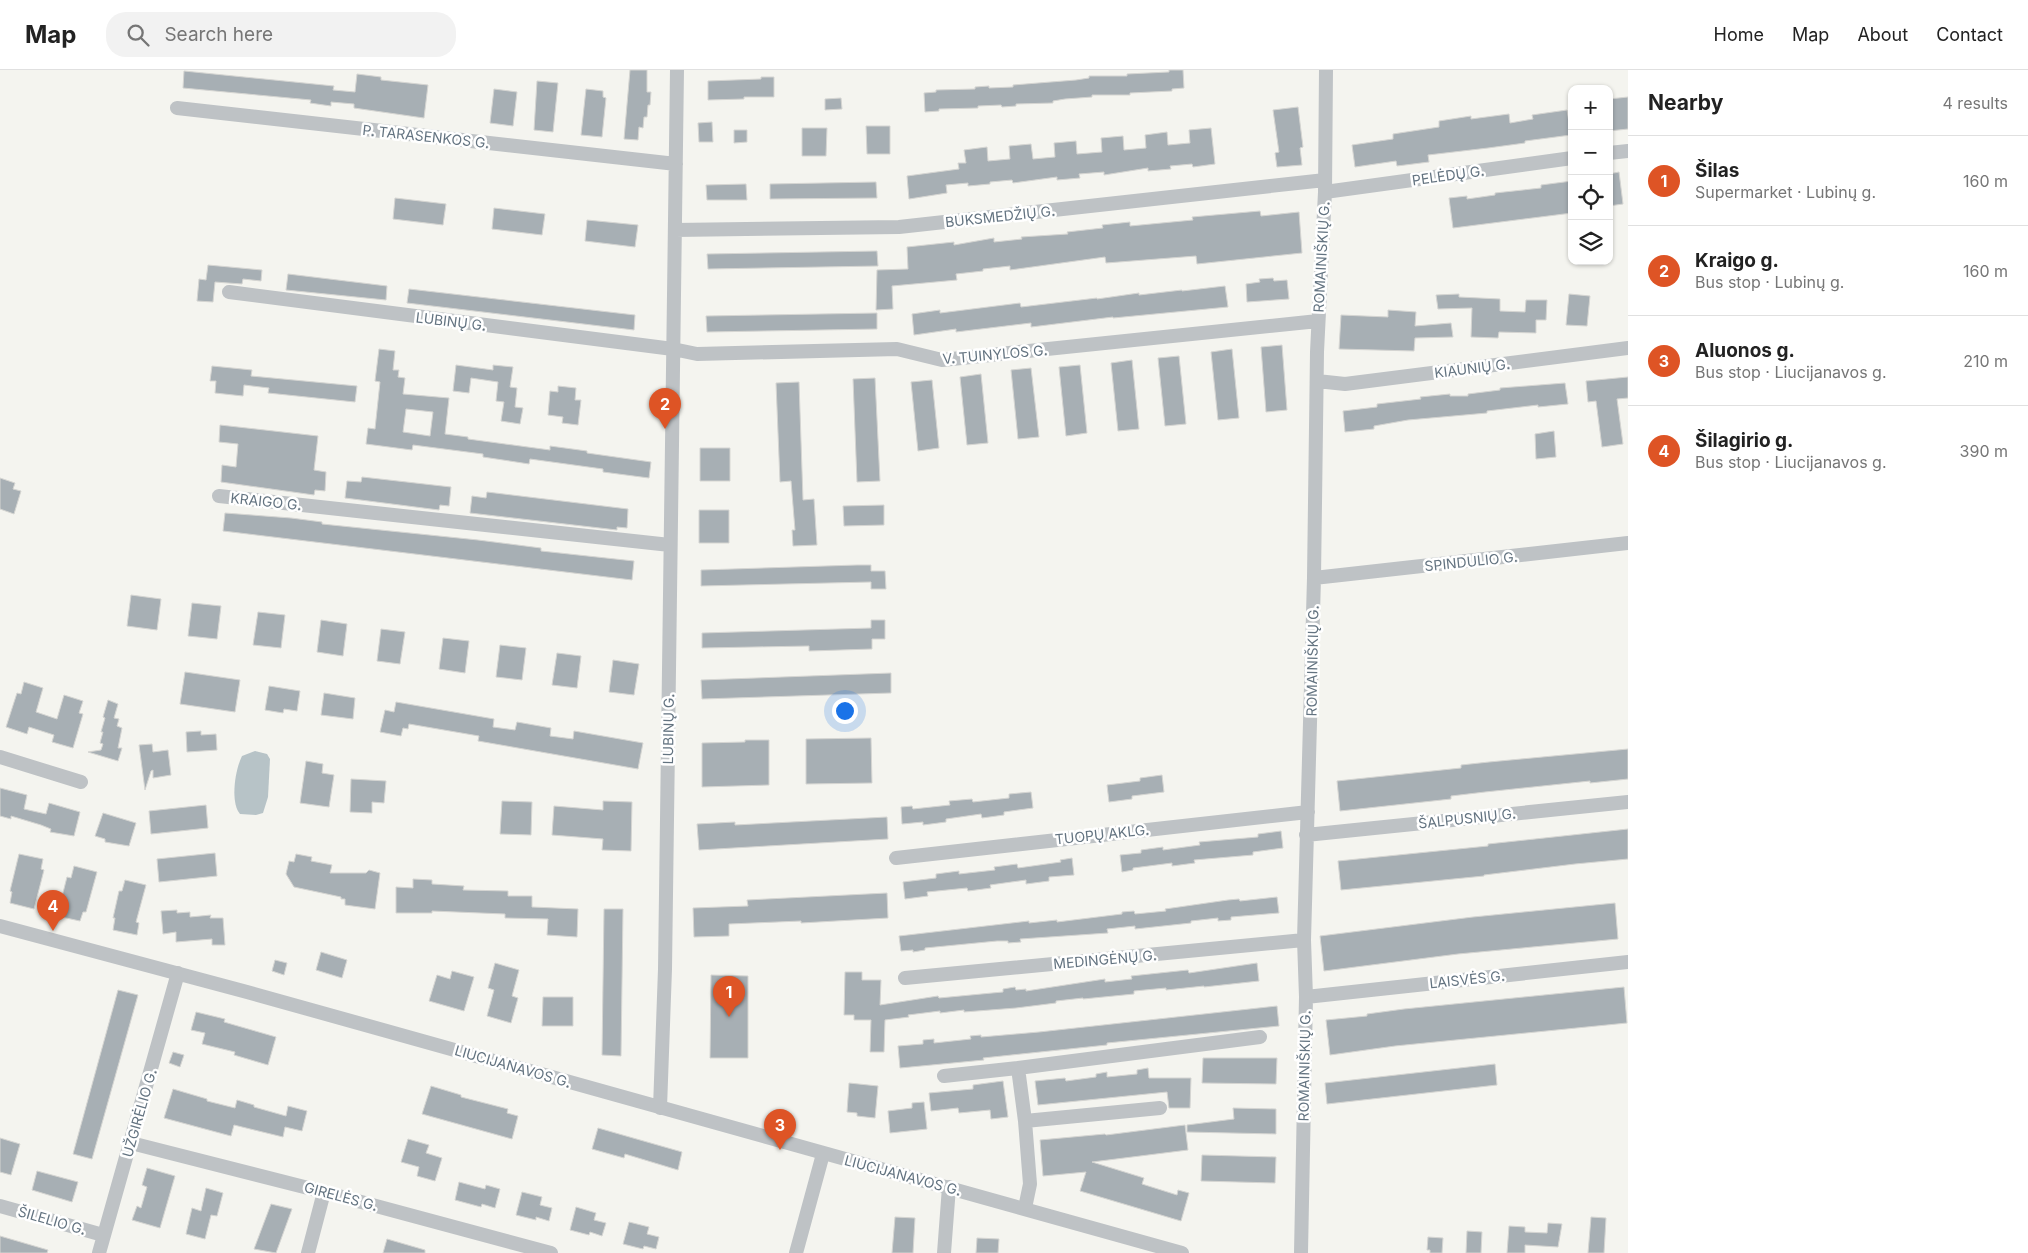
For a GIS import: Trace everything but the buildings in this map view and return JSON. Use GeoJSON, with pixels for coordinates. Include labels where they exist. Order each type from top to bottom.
{"type":"FeatureCollection","features":[{"type":"Feature","properties":{"kind":"street","name":"LUBINŲ G."},"geometry":{"type":"LineString","coordinates":[[660,1108],[665,969],[677,70]]}},
{"type":"Feature","properties":{"kind":"street","name":"ROMAINIŠKIŲ G."},"geometry":{"type":"LineString","coordinates":[[1301,1253],[1306,997],[1304,940],[1306,835],[1314,578],[1318,321],[1325,186],[1326,70]]}},
{"type":"Feature","properties":{"kind":"street","name":"P. TARASENKOS G."},"geometry":{"type":"LineString","coordinates":[[177,108],[676,164]]}},
{"type":"Feature","properties":{"kind":"street"},"geometry":{"type":"LineString","coordinates":[[1613,153],[1628,151]]}},
{"type":"Feature","properties":{"kind":"street","name":"PELĖDŲ G."},"geometry":{"type":"LineString","coordinates":[[1325,186],[1568,158]]}},
{"type":"Feature","properties":{"kind":"street","name":"BUKSMEDŽIŲ G."},"geometry":{"type":"LineString","coordinates":[[674,230],[898,228],[1325,186]]}},
{"type":"Feature","properties":{"kind":"street","name":"LUBINŲ G."},"geometry":{"type":"LineString","coordinates":[[229,292],[673,349]]}},
{"type":"Feature","properties":{"kind":"street","name":"V. TUINYLOS G."},"geometry":{"type":"LineString","coordinates":[[673,349],[697,354],[897,349],[942,360],[1318,321]]}},
{"type":"Feature","properties":{"kind":"street","name":"KIAUNIŲ G."},"geometry":{"type":"LineString","coordinates":[[1317,381],[1346,384],[1628,348]]}},
{"type":"Feature","properties":{"kind":"street","name":"KRAIGO G."},"geometry":{"type":"LineString","coordinates":[[219,496],[670,545]]}},
{"type":"Feature","properties":{"kind":"street","name":"SPINDULIO G."},"geometry":{"type":"LineString","coordinates":[[1314,578],[1628,543]]}},
{"type":"Feature","properties":{"kind":"street"},"geometry":{"type":"LineString","coordinates":[[0,757],[81,782]]}},
{"type":"Feature","properties":{"kind":"street","name":"ŠALPUSNIŲ G."},"geometry":{"type":"LineString","coordinates":[[1306,835],[1628,802]]}},
{"type":"Feature","properties":{"kind":"street","name":"TUOPŲ AKLG."},"geometry":{"type":"LineString","coordinates":[[896,858],[1308,812]]}},
{"type":"Feature","properties":{"kind":"street","name":"LIUCIJANAVOS G."},"geometry":{"type":"LineString","coordinates":[[0,926],[178,973],[1182,1253]]}},
{"type":"Feature","properties":{"kind":"street","name":"MEDINGĖNŲ G."},"geometry":{"type":"LineString","coordinates":[[905,978],[1304,940]]}},
{"type":"Feature","properties":{"kind":"street","name":"LAISVĖS G."},"geometry":{"type":"LineString","coordinates":[[1306,997],[1628,962]]}},
{"type":"Feature","properties":{"kind":"street","name":"UŽGIRĖLIO G."},"geometry":{"type":"LineString","coordinates":[[100,1253],[103,1235],[131,1143],[178,973]]}},
{"type":"Feature","properties":{"kind":"street"},"geometry":{"type":"LineString","coordinates":[[944,1076],[1260,1037]]}},
{"type":"Feature","properties":{"kind":"street"},"geometry":{"type":"LineString","coordinates":[[1018,1068],[1025,1121],[1030,1184],[1025,1208]]}},
{"type":"Feature","properties":{"kind":"street"},"geometry":{"type":"LineString","coordinates":[[1025,1121],[1160,1108]]}},
{"type":"Feature","properties":{"kind":"street","name":"GIRELĖS G."},"geometry":{"type":"LineString","coordinates":[[131,1143],[551,1253]]}},
{"type":"Feature","properties":{"kind":"street"},"geometry":{"type":"LineString","coordinates":[[796,1253],[823,1154]]}},
{"type":"Feature","properties":{"kind":"street"},"geometry":{"type":"LineString","coordinates":[[944,1253],[949,1187]]}},
{"type":"Feature","properties":{"kind":"street"},"geometry":{"type":"LineString","coordinates":[[308,1253],[324,1192]]}},
{"type":"Feature","properties":{"kind":"street","name":"ŠILELIO G."},"geometry":{"type":"LineString","coordinates":[[0,1206],[103,1235]]}},
{"type":"Feature","properties":{"kind":"shaded area"},"geometry":{"type":"Polygon","coordinates":[[[255,751],[267,754],[270,759],[268,797],[263,813],[256,815],[240,814],[234,794],[237,769],[242,756],[255,751]]]}},
{"type":"Feature","properties":{"kind":"place","name":"Kraigo g."},"geometry":{"type":"Point","coordinates":[665,429]}},
{"type":"Feature","properties":{"kind":"place","name":"Šilagirio g."},"geometry":{"type":"Point","coordinates":[53,931]}},
{"type":"Feature","properties":{"kind":"place","name":"Šilas"},"geometry":{"type":"Point","coordinates":[729,1017]}},
{"type":"Feature","properties":{"kind":"place","name":"Aluonos g."},"geometry":{"type":"Point","coordinates":[780,1150]}}]}
